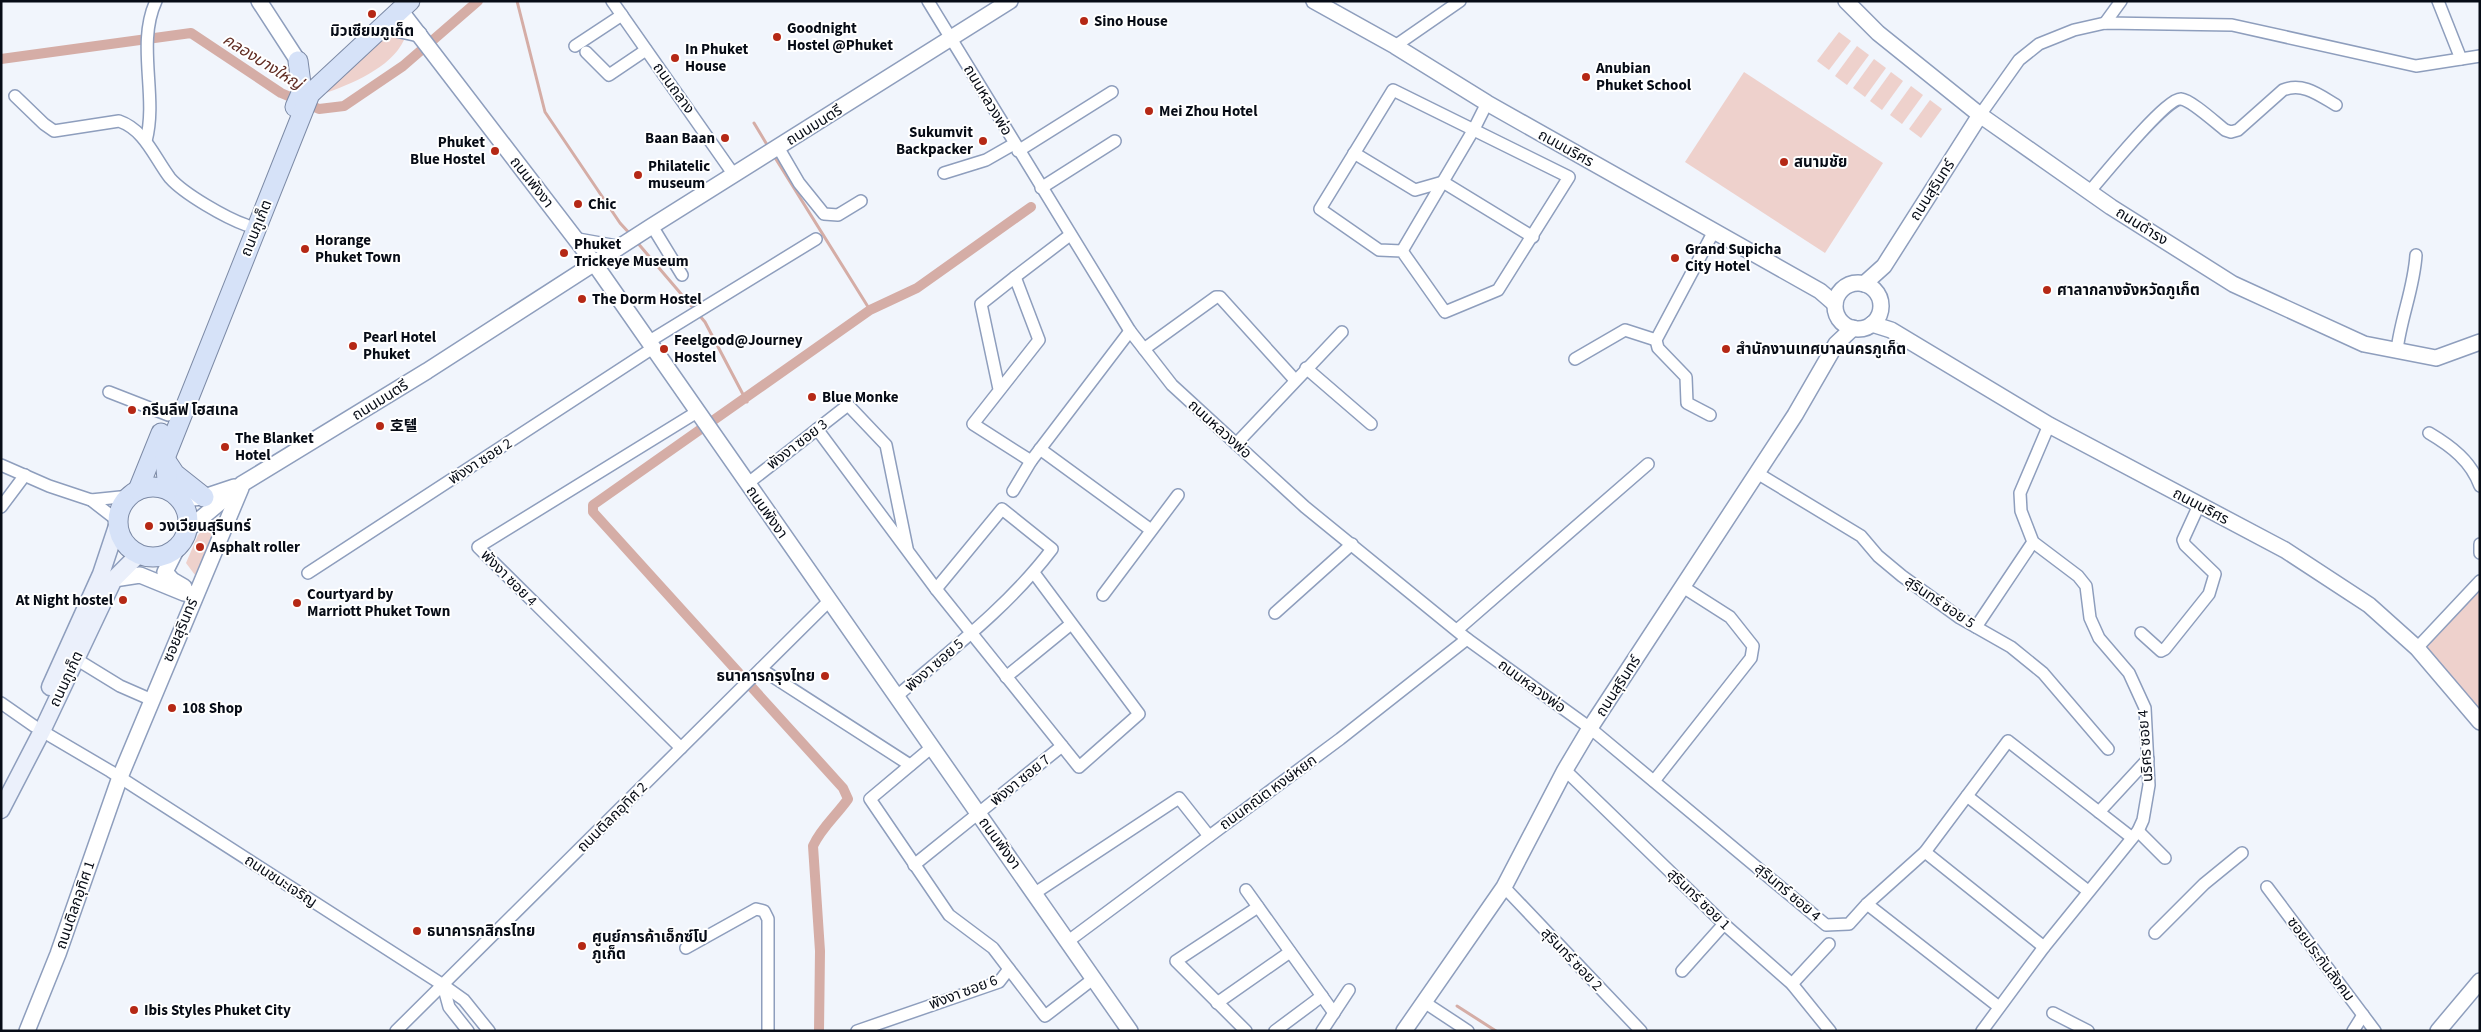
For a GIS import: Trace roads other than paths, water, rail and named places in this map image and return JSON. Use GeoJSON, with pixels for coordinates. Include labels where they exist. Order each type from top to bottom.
{"type":"FeatureCollection","features":[{"type":"Feature","properties":{"kind":"main road","name":"ถนนภูเก็ต"},"geometry":{"type":"LineString","coordinates":[[174,495],[165,458],[194,371],[216,314],[306,93],[383,26],[401,4]]}},
{"type":"Feature","properties":{"kind":"main road"},"geometry":{"type":"LineString","coordinates":[[298,62],[315,73],[329,74]]}},
{"type":"Feature","properties":{"kind":"main road"},"geometry":{"type":"LineString","coordinates":[[298,62],[306,93]]}},
{"type":"Feature","properties":{"kind":"main road","name":"ถนนภูเก็ต"},"geometry":{"type":"LineString","coordinates":[[134,493],[168,416],[194,371]]}},
{"type":"Feature","properties":{"kind":"main road"},"geometry":{"type":"LineString","coordinates":[[165,458],[175,474],[204,497]]}},
{"type":"Feature","properties":{"kind":"main road"},"geometry":{"type":"LineString","coordinates":[[154,487],[174,495],[186,510],[187,530],[177,548],[167,554],[153,557],[139,554],[128,547],[122,538],[118,522],[120,510],[134,493],[154,487]]}},
{"type":"Feature","properties":{"kind":"main road","name":"ถนนภูเก็ต"},"geometry":{"type":"LineString","coordinates":[[1,810],[38,728],[101,574],[118,522]]}},
{"type":"Feature","properties":{"kind":"main road","name":"ถนนภูเก็ต"},"geometry":{"type":"LineString","coordinates":[[1,790],[76,659],[114,579],[139,554]]}},
{"type":"Feature","properties":{"kind":"street"},"geometry":{"type":"LineString","coordinates":[[146,141],[148,129],[148,28],[156,1]]}},
{"type":"Feature","properties":{"kind":"street"},"geometry":{"type":"LineString","coordinates":[[259,1],[298,62]]}},
{"type":"Feature","properties":{"kind":"street","name":"ถนนถลาง"},"geometry":{"type":"LineString","coordinates":[[612,1],[734,175]]}},
{"type":"Feature","properties":{"kind":"street","name":"ถนนหลวงพ่อ"},"geometry":{"type":"LineString","coordinates":[[928,1],[1040,188],[1130,331],[1172,385],[1305,507],[1467,639],[1590,728]]}},
{"type":"Feature","properties":{"kind":"street","name":"ถนนมนตรี"},"geometry":{"type":"LineString","coordinates":[[187,530],[242,484],[427,371],[594,263],[1010,1]]}},
{"type":"Feature","properties":{"kind":"street","name":"ถนนนริศร"},"geometry":{"type":"LineString","coordinates":[[1314,1],[1395,46],[1487,103],[1820,291],[1837,298]]}},
{"type":"Feature","properties":{"kind":"street"},"geometry":{"type":"LineString","coordinates":[[1395,46],[1460,1]]}},
{"type":"Feature","properties":{"kind":"street","name":"ถนนดำรง"},"geometry":{"type":"LineString","coordinates":[[1846,1],[1878,33],[1980,115],[2111,207],[2233,284],[2364,344],[2436,358],[2480,342]]}},
{"type":"Feature","properties":{"kind":"street"},"geometry":{"type":"LineString","coordinates":[[2105,23],[2121,1]]}},
{"type":"Feature","properties":{"kind":"street"},"geometry":{"type":"LineString","coordinates":[[2438,1],[2461,59]]}},
{"type":"Feature","properties":{"kind":"street","name":"ถนนพังงา"},"geometry":{"type":"LineString","coordinates":[[401,4],[436,58],[594,263],[828,602],[898,696],[1130,1031]]}},
{"type":"Feature","properties":{"kind":"street"},"geometry":{"type":"LineString","coordinates":[[575,46],[622,15]]}},
{"type":"Feature","properties":{"kind":"street"},"geometry":{"type":"LineString","coordinates":[[1980,115],[2019,60],[2039,44],[2074,30],[2105,23],[2232,25],[2416,66],[2480,56]]}},
{"type":"Feature","properties":{"kind":"street"},"geometry":{"type":"LineString","coordinates":[[383,26],[419,34]]}},
{"type":"Feature","properties":{"kind":"street"},"geometry":{"type":"LineString","coordinates":[[586,52],[609,75],[646,50]]}},
{"type":"Feature","properties":{"kind":"street"},"geometry":{"type":"LineString","coordinates":[[2090,191],[2149,123],[2174,100],[2181,98],[2190,102],[2224,130],[2231,132],[2238,130],[2283,90],[2290,87],[2312,91],[2336,105]]}},
{"type":"Feature","properties":{"kind":"street"},"geometry":{"type":"LineString","coordinates":[[1393,90],[1569,177],[1498,290],[1445,312],[1402,251],[1379,250],[1320,209],[1393,90]]}},
{"type":"Feature","properties":{"kind":"street"},"geometry":{"type":"LineString","coordinates":[[944,173],[986,160],[1016,147],[1112,92]]}},
{"type":"Feature","properties":{"kind":"street"},"geometry":{"type":"LineString","coordinates":[[14,96],[50,130],[119,121],[129,124],[146,141],[178,186],[210,206],[251,227]]}},
{"type":"Feature","properties":{"kind":"street"},"geometry":{"type":"LineString","coordinates":[[1402,251],[1474,129],[1487,103]]}},
{"type":"Feature","properties":{"kind":"street","name":"ถนนสุรินทร์"},"geometry":{"type":"LineString","coordinates":[[1870,288],[1980,115]]}},
{"type":"Feature","properties":{"kind":"street"},"geometry":{"type":"LineString","coordinates":[[1040,188],[1115,141]]}},
{"type":"Feature","properties":{"kind":"street"},"geometry":{"type":"LineString","coordinates":[[774,150],[824,214],[838,215],[861,202]]}},
{"type":"Feature","properties":{"kind":"street"},"geometry":{"type":"LineString","coordinates":[[1354,153],[1416,190],[1442,182],[1533,237]]}},
{"type":"Feature","properties":{"kind":"street"},"geometry":{"type":"LineString","coordinates":[[1710,415],[1687,403],[1686,377],[1658,348],[1656,340],[1714,231]]}},
{"type":"Feature","properties":{"kind":"street"},"geometry":{"type":"LineString","coordinates":[[999,389],[981,304],[1070,235]]}},
{"type":"Feature","properties":{"kind":"street"},"geometry":{"type":"LineString","coordinates":[[578,241],[634,238],[682,275]]}},
{"type":"Feature","properties":{"kind":"street","name":"พังงา ซอย 2"},"geometry":{"type":"LineString","coordinates":[[308,573],[650,345],[691,314],[816,239]]}},
{"type":"Feature","properties":{"kind":"street"},"geometry":{"type":"LineString","coordinates":[[2397,350],[2400,324],[2412,292],[2416,255]]}},
{"type":"Feature","properties":{"kind":"street"},"geometry":{"type":"LineString","coordinates":[[1015,278],[1039,340],[973,424],[1031,461]]}},
{"type":"Feature","properties":{"kind":"street"},"geometry":{"type":"LineString","coordinates":[[1851,284],[1870,288],[1879,298],[1876,318],[1860,329],[1848,325],[1836,311],[1837,298],[1851,284]]}},
{"type":"Feature","properties":{"kind":"street"},"geometry":{"type":"LineString","coordinates":[[1144,349],[1216,297],[1220,297],[1296,380]]}},
{"type":"Feature","properties":{"kind":"street","name":"ถนนนริศร"},"geometry":{"type":"LineString","coordinates":[[1876,318],[1891,330],[2050,425],[2285,550],[2369,605],[2417,648],[2480,722]]}},
{"type":"Feature","properties":{"kind":"street","name":"ถนนสุรินทร์"},"geometry":{"type":"LineString","coordinates":[[1404,1031],[1504,887],[1565,770],[1590,728],[1795,415],[1848,325]]}},
{"type":"Feature","properties":{"kind":"street"},"geometry":{"type":"LineString","coordinates":[[1575,358],[1625,330],[1656,340]]}},
{"type":"Feature","properties":{"kind":"street"},"geometry":{"type":"LineString","coordinates":[[1013,491],[1031,461],[1130,331]]}},
{"type":"Feature","properties":{"kind":"street"},"geometry":{"type":"LineString","coordinates":[[1236,444],[1342,332]]}},
{"type":"Feature","properties":{"kind":"street"},"geometry":{"type":"LineString","coordinates":[[1306,368],[1371,424]]}},
{"type":"Feature","properties":{"kind":"street"},"geometry":{"type":"LineString","coordinates":[[108,392],[168,416]]}},
{"type":"Feature","properties":{"kind":"street","name":"พังงา ซอย 3"},"geometry":{"type":"LineString","coordinates":[[747,484],[848,405],[886,445],[908,552]]}},
{"type":"Feature","properties":{"kind":"street","name":"พังงา ซอย 4"},"geometry":{"type":"LineString","coordinates":[[681,748],[478,547],[697,413]]}},
{"type":"Feature","properties":{"kind":"street"},"geometry":{"type":"LineString","coordinates":[[1976,627],[2033,542],[2021,511],[2020,492],[2050,425]]}},
{"type":"Feature","properties":{"kind":"street"},"geometry":{"type":"LineString","coordinates":[[816,429],[971,634],[1079,766],[1139,714],[1070,624],[1034,573]]}},
{"type":"Feature","properties":{"kind":"street"},"geometry":{"type":"LineString","coordinates":[[2429,433],[2460,455],[2476,474],[2480,486]]}},
{"type":"Feature","properties":{"kind":"street"},"geometry":{"type":"LineString","coordinates":[[1040,449],[1151,530]]}},
{"type":"Feature","properties":{"kind":"street"},"geometry":{"type":"LineString","coordinates":[[1457,630],[1648,464]]}},
{"type":"Feature","properties":{"kind":"street"},"geometry":{"type":"LineString","coordinates":[[1,465],[91,500],[118,522]]}},
{"type":"Feature","properties":{"kind":"street","name":"สุรินทร์ ซอย 5"},"geometry":{"type":"LineString","coordinates":[[1757,473],[1861,536],[1902,576],[1976,627],[2011,647],[2043,672],[2108,749]]}},
{"type":"Feature","properties":{"kind":"street"},"geometry":{"type":"LineString","coordinates":[[1,507],[25,475]]}},
{"type":"Feature","properties":{"kind":"street","name":"ถนนมนตรี"},"geometry":{"type":"LineString","coordinates":[[174,495],[204,497],[242,484]]}},
{"type":"Feature","properties":{"kind":"street","name":"ซอยสุรินทร์"},"geometry":{"type":"LineString","coordinates":[[120,777],[242,484]]}},
{"type":"Feature","properties":{"kind":"street"},"geometry":{"type":"LineString","coordinates":[[91,500],[134,493]]}},
{"type":"Feature","properties":{"kind":"street"},"geometry":{"type":"LineString","coordinates":[[1103,595],[1178,495]]}},
{"type":"Feature","properties":{"kind":"street"},"geometry":{"type":"LineString","coordinates":[[2141,633],[2161,651],[2165,649],[2209,594],[2215,574],[2185,545],[2183,540],[2199,505]]}},
{"type":"Feature","properties":{"kind":"street","name":"พังงา ซอย 5"},"geometry":{"type":"LineString","coordinates":[[898,696],[971,634],[1034,573],[1052,549],[1002,509],[936,588]]}},
{"type":"Feature","properties":{"kind":"street","name":"นริศร ซอย 4"},"geometry":{"type":"LineString","coordinates":[[1982,1031],[2044,947],[2135,834],[2143,820],[2149,784],[2145,708],[2129,673],[2099,638],[2090,618],[2086,586],[2078,576],[2033,542]]}},
{"type":"Feature","properties":{"kind":"street"},"geometry":{"type":"LineString","coordinates":[[1275,613],[1352,544]]}},
{"type":"Feature","properties":{"kind":"street"},"geometry":{"type":"LineString","coordinates":[[2480,544],[2480,553]]}},
{"type":"Feature","properties":{"kind":"street"},"geometry":{"type":"LineString","coordinates":[[177,548],[165,572],[172,580],[196,594]]}},
{"type":"Feature","properties":{"kind":"street"},"geometry":{"type":"LineString","coordinates":[[139,554],[140,575]]}},
{"type":"Feature","properties":{"kind":"street"},"geometry":{"type":"LineString","coordinates":[[114,579],[140,575],[184,594],[196,594]]}},
{"type":"Feature","properties":{"kind":"street"},"geometry":{"type":"LineString","coordinates":[[2417,648],[2480,581]]}},
{"type":"Feature","properties":{"kind":"street"},"geometry":{"type":"LineString","coordinates":[[1654,781],[1751,658],[1753,646],[1730,617],[1684,587]]}},
{"type":"Feature","properties":{"kind":"street","name":"ถนนติลกอุทิศ 2"},"geometry":{"type":"LineString","coordinates":[[396,1031],[828,602]]}},
{"type":"Feature","properties":{"kind":"street"},"geometry":{"type":"LineString","coordinates":[[1006,677],[1070,624]]}},
{"type":"Feature","properties":{"kind":"street","name":"ถนนคณิต หงษ์หยก"},"geometry":{"type":"LineString","coordinates":[[1067,942],[1340,739],[1467,639]]}},
{"type":"Feature","properties":{"kind":"street"},"geometry":{"type":"LineString","coordinates":[[76,659],[120,686],[152,700]]}},
{"type":"Feature","properties":{"kind":"street"},"geometry":{"type":"LineString","coordinates":[[758,672],[910,765]]}},
{"type":"Feature","properties":{"kind":"street","name":"ถนนชนะเจริญ"},"geometry":{"type":"LineString","coordinates":[[1,703],[38,728],[120,777],[442,985],[464,1000],[489,1031]]}},
{"type":"Feature","properties":{"kind":"street","name":"สุรินทร์ ซอย 4"},"geometry":{"type":"LineString","coordinates":[[1590,728],[1826,925],[1849,924],[1867,904],[1925,852],[2008,741],[2099,812]]}},
{"type":"Feature","properties":{"kind":"street","name":"พังงา ซอย 7"},"geometry":{"type":"LineString","coordinates":[[914,865],[1062,746]]}},
{"type":"Feature","properties":{"kind":"street"},"geometry":{"type":"LineString","coordinates":[[932,747],[870,800],[949,915],[993,948],[1009,969]]}},
{"type":"Feature","properties":{"kind":"street"},"geometry":{"type":"LineString","coordinates":[[2148,759],[2099,812],[2135,834],[2165,858]]}},
{"type":"Feature","properties":{"kind":"street","name":"สุรินทร์ ซอย 1"},"geometry":{"type":"LineString","coordinates":[[1565,770],[1724,924],[1792,984],[1830,1031]]}},
{"type":"Feature","properties":{"kind":"street","name":"ถนนติลกอุทิศ 1"},"geometry":{"type":"LineString","coordinates":[[27,1031],[58,954],[120,777]]}},
{"type":"Feature","properties":{"kind":"street"},"geometry":{"type":"LineString","coordinates":[[1967,796],[2088,891]]}},
{"type":"Feature","properties":{"kind":"street"},"geometry":{"type":"LineString","coordinates":[[1035,893],[1179,798],[1209,836]]}},
{"type":"Feature","properties":{"kind":"street"},"geometry":{"type":"LineString","coordinates":[[1925,852],[2044,947]]}},
{"type":"Feature","properties":{"kind":"street"},"geometry":{"type":"LineString","coordinates":[[2156,933],[2204,884],[2242,853]]}},
{"type":"Feature","properties":{"kind":"street","name":"สุรินทร์ ซอย 2"},"geometry":{"type":"LineString","coordinates":[[1504,887],[1641,1031]]}},
{"type":"Feature","properties":{"kind":"street","name":"ซอยประกันสังคม"},"geometry":{"type":"LineString","coordinates":[[2267,887],[2375,1031]]}},
{"type":"Feature","properties":{"kind":"street"},"geometry":{"type":"LineString","coordinates":[[1246,890],[1334,1013]]}},
{"type":"Feature","properties":{"kind":"street"},"geometry":{"type":"LineString","coordinates":[[1867,904],[1999,1007]]}},
{"type":"Feature","properties":{"kind":"street"},"geometry":{"type":"LineString","coordinates":[[1246,1031],[1176,961],[1258,907]]}},
{"type":"Feature","properties":{"kind":"street"},"geometry":{"type":"LineString","coordinates":[[686,948],[756,909],[764,911],[768,919],[768,1031]]}},
{"type":"Feature","properties":{"kind":"street"},"geometry":{"type":"LineString","coordinates":[[1682,971],[1724,924]]}},
{"type":"Feature","properties":{"kind":"street"},"geometry":{"type":"LineString","coordinates":[[1792,984],[1829,944]]}},
{"type":"Feature","properties":{"kind":"street"},"geometry":{"type":"LineString","coordinates":[[1217,1003],[1290,952]]}},
{"type":"Feature","properties":{"kind":"street","name":"พังงา ซอย 6"},"geometry":{"type":"LineString","coordinates":[[857,1031],[999,982],[1009,969],[1045,1016],[1093,978]]}},
{"type":"Feature","properties":{"kind":"street"},"geometry":{"type":"LineString","coordinates":[[2438,1031],[2480,980]]}},
{"type":"Feature","properties":{"kind":"street"},"geometry":{"type":"LineString","coordinates":[[442,985],[449,1007],[468,1031]]}},
{"type":"Feature","properties":{"kind":"street"},"geometry":{"type":"LineString","coordinates":[[1322,1031],[1350,990]]}},
{"type":"Feature","properties":{"kind":"street"},"geometry":{"type":"LineString","coordinates":[[1274,1031],[1322,996]]}},
{"type":"Feature","properties":{"kind":"street"},"geometry":{"type":"LineString","coordinates":[[1424,1002],[1468,1031]]}},
{"type":"Feature","properties":{"kind":"street"},"geometry":{"type":"LineString","coordinates":[[2054,1013],[2088,1031]]}},
{"type":"Feature","properties":{"kind":"street"},"geometry":{"type":"LineString","coordinates":[[2353,1031],[2363,1015]]}},
{"type":"Feature","properties":{"kind":"waterway","name":"คลองบางใหญ่"},"geometry":{"type":"LineString","coordinates":[[1,59],[191,33],[281,93],[319,109],[344,106],[403,66],[478,1]]}},
{"type":"Feature","properties":{"kind":"waterway"},"geometry":{"type":"LineString","coordinates":[[517,1],[545,112],[620,223],[631,235]]}},
{"type":"Feature","properties":{"kind":"waterway"},"geometry":{"type":"LineString","coordinates":[[754,123],[769,148]]}},
{"type":"Feature","properties":{"kind":"waterway"},"geometry":{"type":"LineString","coordinates":[[774,156],[870,310]]}},
{"type":"Feature","properties":{"kind":"waterway"},"geometry":{"type":"LineString","coordinates":[[819,1031],[820,951],[813,846],[824,828],[848,799],[843,788],[593,512],[593,505],[870,310],[917,288],[1031,207]]}},
{"type":"Feature","properties":{"kind":"waterway"},"geometry":{"type":"LineString","coordinates":[[636,241],[705,322],[747,402]]}},
{"type":"Feature","properties":{"kind":"waterway"},"geometry":{"type":"LineString","coordinates":[[1457,1006],[1496,1031]]}},
{"type":"Feature","properties":{"kind":"place","name":"มิวเซียมภูเก็ต"},"geometry":{"type":"Point","coordinates":[372,14]}},
{"type":"Feature","properties":{"kind":"place","name":"Sino House"},"geometry":{"type":"Point","coordinates":[1084,21]}},
{"type":"Feature","properties":{"kind":"place","name":"Goodnight Hostel @Phuket"},"geometry":{"type":"Point","coordinates":[777,37]}},
{"type":"Feature","properties":{"kind":"place","name":"In Phuket House"},"geometry":{"type":"Point","coordinates":[675,58]}},
{"type":"Feature","properties":{"kind":"place","name":"Anubian Phuket School"},"geometry":{"type":"Point","coordinates":[1586,77]}},
{"type":"Feature","properties":{"kind":"place","name":"Mei Zhou Hotel"},"geometry":{"type":"Point","coordinates":[1149,111]}},
{"type":"Feature","properties":{"kind":"place","name":"Baan Baan"},"geometry":{"type":"Point","coordinates":[725,138]}},
{"type":"Feature","properties":{"kind":"place","name":"Sukumvit Backpacker"},"geometry":{"type":"Point","coordinates":[983,141]}},
{"type":"Feature","properties":{"kind":"place","name":"Phuket Blue Hostel"},"geometry":{"type":"Point","coordinates":[495,151]}},
{"type":"Feature","properties":{"kind":"place","name":"สนามชัย"},"geometry":{"type":"Point","coordinates":[1784,162]}},
{"type":"Feature","properties":{"kind":"place","name":"Philatelic museum"},"geometry":{"type":"Point","coordinates":[638,175]}},
{"type":"Feature","properties":{"kind":"place","name":"Chic"},"geometry":{"type":"Point","coordinates":[578,204]}},
{"type":"Feature","properties":{"kind":"place","name":"Horange Phuket Town"},"geometry":{"type":"Point","coordinates":[305,249]}},
{"type":"Feature","properties":{"kind":"place","name":"Phuket Trickeye Museum"},"geometry":{"type":"Point","coordinates":[564,253]}},
{"type":"Feature","properties":{"kind":"place","name":"Grand Supicha City Hotel"},"geometry":{"type":"Point","coordinates":[1675,258]}},
{"type":"Feature","properties":{"kind":"place","name":"ศาลากลางจังหวัดภูเก็ต"},"geometry":{"type":"Point","coordinates":[2047,290]}},
{"type":"Feature","properties":{"kind":"place","name":"The Dorm Hostel"},"geometry":{"type":"Point","coordinates":[582,299]}},
{"type":"Feature","properties":{"kind":"place","name":"Pearl Hotel Phuket"},"geometry":{"type":"Point","coordinates":[353,346]}},
{"type":"Feature","properties":{"kind":"place","name":"Feelgood@Journey Hostel"},"geometry":{"type":"Point","coordinates":[664,349]}},
{"type":"Feature","properties":{"kind":"place","name":"สำนักงานเทศบาลนครภูเก็ต"},"geometry":{"type":"Point","coordinates":[1726,349]}},
{"type":"Feature","properties":{"kind":"place","name":"Blue Monke"},"geometry":{"type":"Point","coordinates":[812,397]}},
{"type":"Feature","properties":{"kind":"place","name":"กรีนลีฟ โฮสเทล"},"geometry":{"type":"Point","coordinates":[132,410]}},
{"type":"Feature","properties":{"kind":"place","name":"호텔"},"geometry":{"type":"Point","coordinates":[380,426]}},
{"type":"Feature","properties":{"kind":"place","name":"The Blanket Hotel"},"geometry":{"type":"Point","coordinates":[225,447]}},
{"type":"Feature","properties":{"kind":"place","name":"วงเวียนสุรินทร์"},"geometry":{"type":"Point","coordinates":[149,526]}},
{"type":"Feature","properties":{"kind":"place","name":"Asphalt roller"},"geometry":{"type":"Point","coordinates":[200,547]}},
{"type":"Feature","properties":{"kind":"place","name":"At Night hostel"},"geometry":{"type":"Point","coordinates":[123,600]}},
{"type":"Feature","properties":{"kind":"place","name":"Courtyard by Marriott Phuket Town"},"geometry":{"type":"Point","coordinates":[297,603]}},
{"type":"Feature","properties":{"kind":"place","name":"ธนาคารกรุงไทย"},"geometry":{"type":"Point","coordinates":[825,676]}},
{"type":"Feature","properties":{"kind":"place","name":"108 Shop"},"geometry":{"type":"Point","coordinates":[172,708]}},
{"type":"Feature","properties":{"kind":"place","name":"ธนาคารกสิกรไทย"},"geometry":{"type":"Point","coordinates":[417,931]}},
{"type":"Feature","properties":{"kind":"place","name":"ศูนย์การค้าเอ็กซ์โป ภูเก็ต"},"geometry":{"type":"Point","coordinates":[582,946]}},
{"type":"Feature","properties":{"kind":"place","name":"Ibis Styles Phuket City"},"geometry":{"type":"Point","coordinates":[134,1010]}}]}
